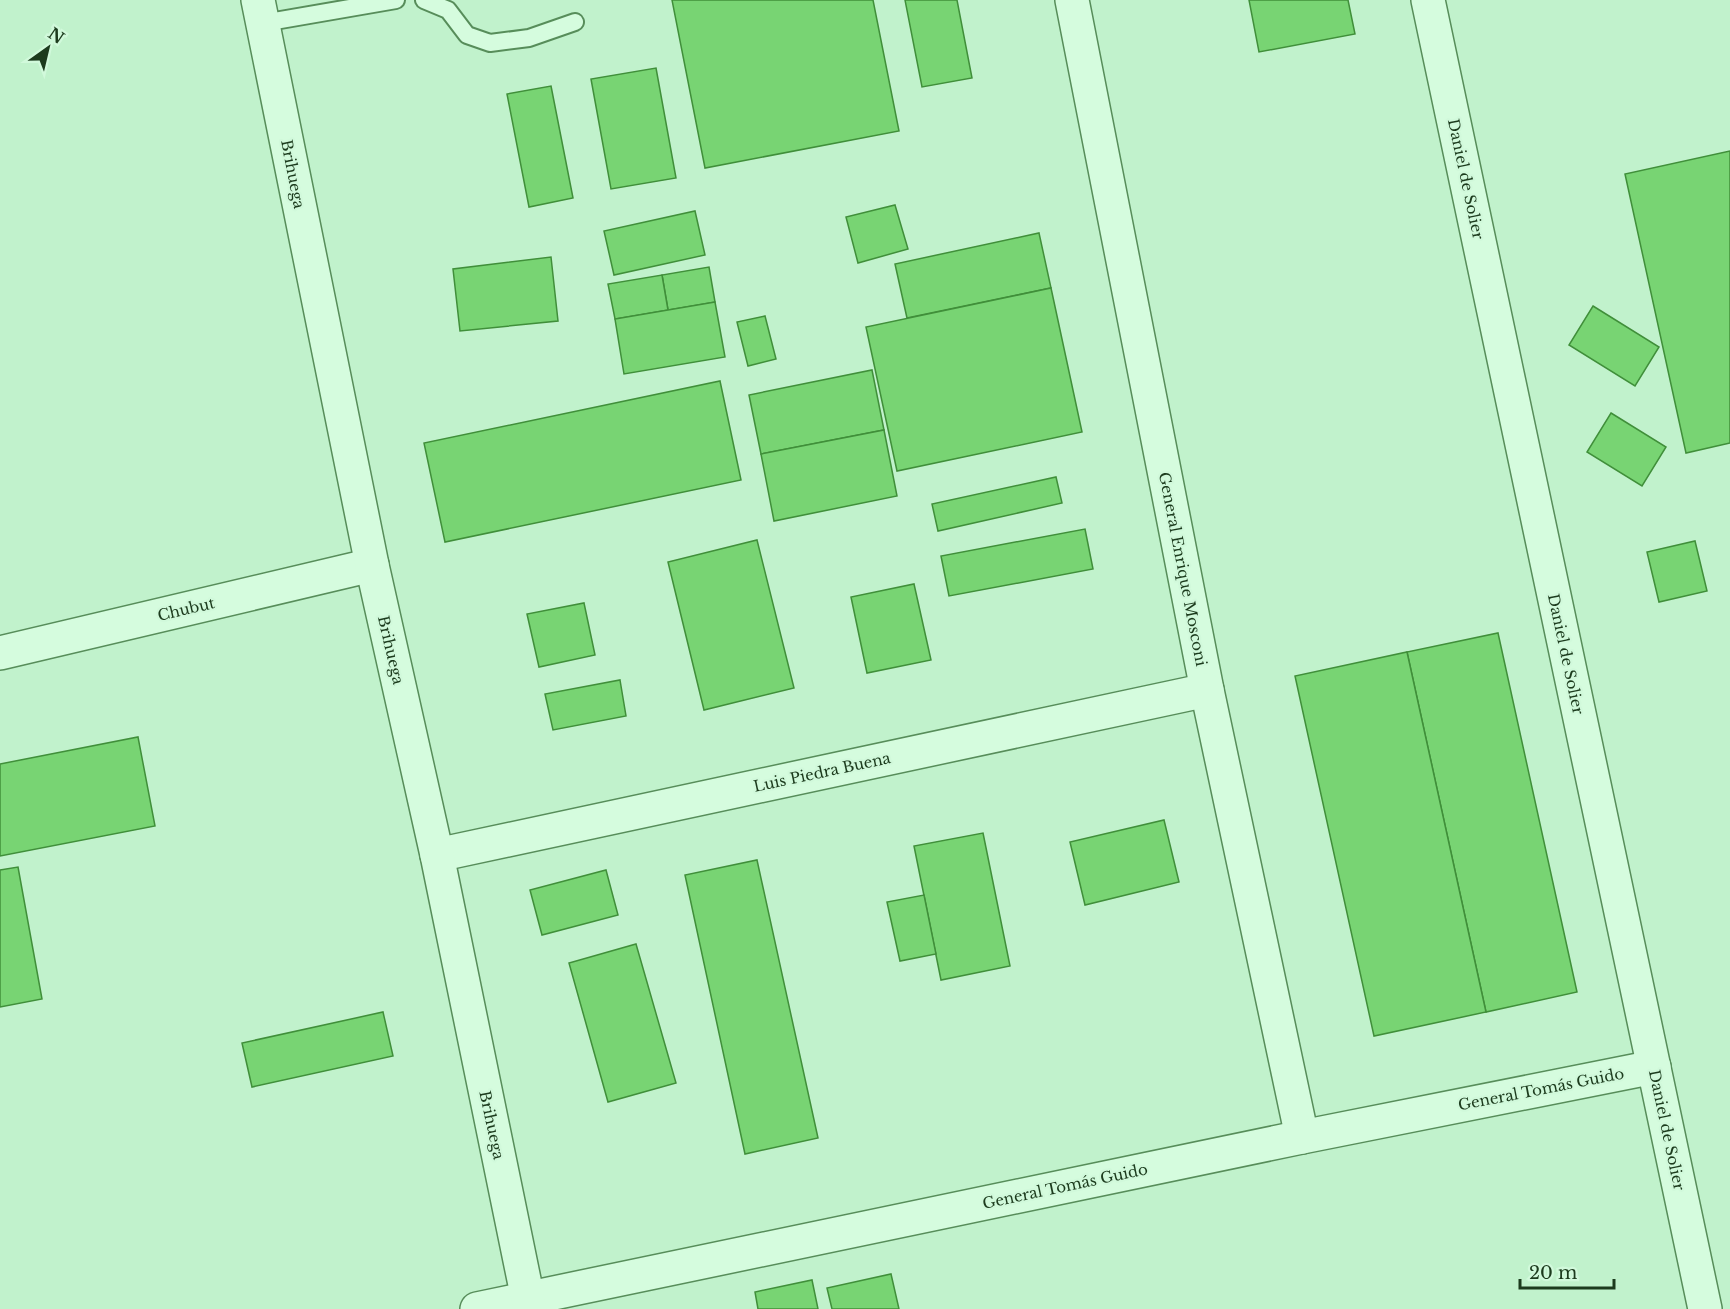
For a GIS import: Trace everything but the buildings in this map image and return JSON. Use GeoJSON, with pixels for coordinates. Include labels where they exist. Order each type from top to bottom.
{"type":"FeatureCollection","features":[{"type":"Feature","properties":{"kind":"street","name":"General Enrique Mosconi"},"geometry":{"type":"LineString","coordinates":[[1072,0],[1207,690],[1302,1137]]}},
{"type":"Feature","properties":{"kind":"street","name":"Daniel de Solier"},"geometry":{"type":"LineString","coordinates":[[1428,0],[1705,1309]]}},
{"type":"Feature","properties":{"kind":"street","name":"Brihuega"},"geometry":{"type":"LineString","coordinates":[[261,12],[372,565],[437,855],[529,1304]]}},
{"type":"Feature","properties":{"kind":"street","name":"Chubut"},"geometry":{"type":"LineString","coordinates":[[0,653],[372,565]]}},
{"type":"Feature","properties":{"kind":"street","name":"Luis Piedra Buena"},"geometry":{"type":"LineString","coordinates":[[437,855],[1207,690]]}},
{"type":"Feature","properties":{"kind":"street","name":"General Tomás Guido"},"geometry":{"type":"LineString","coordinates":[[477,1309],[529,1304],[1302,1137],[1654,1067]]}},
{"type":"Feature","properties":{"kind":"lane"},"geometry":{"type":"LineString","coordinates":[[261,12],[396,0]]}},
{"type":"Feature","properties":{"kind":"lane"},"geometry":{"type":"LineString","coordinates":[[424,0],[448,10],[467,34],[490,43],[529,38],[575,22]]}}]}
